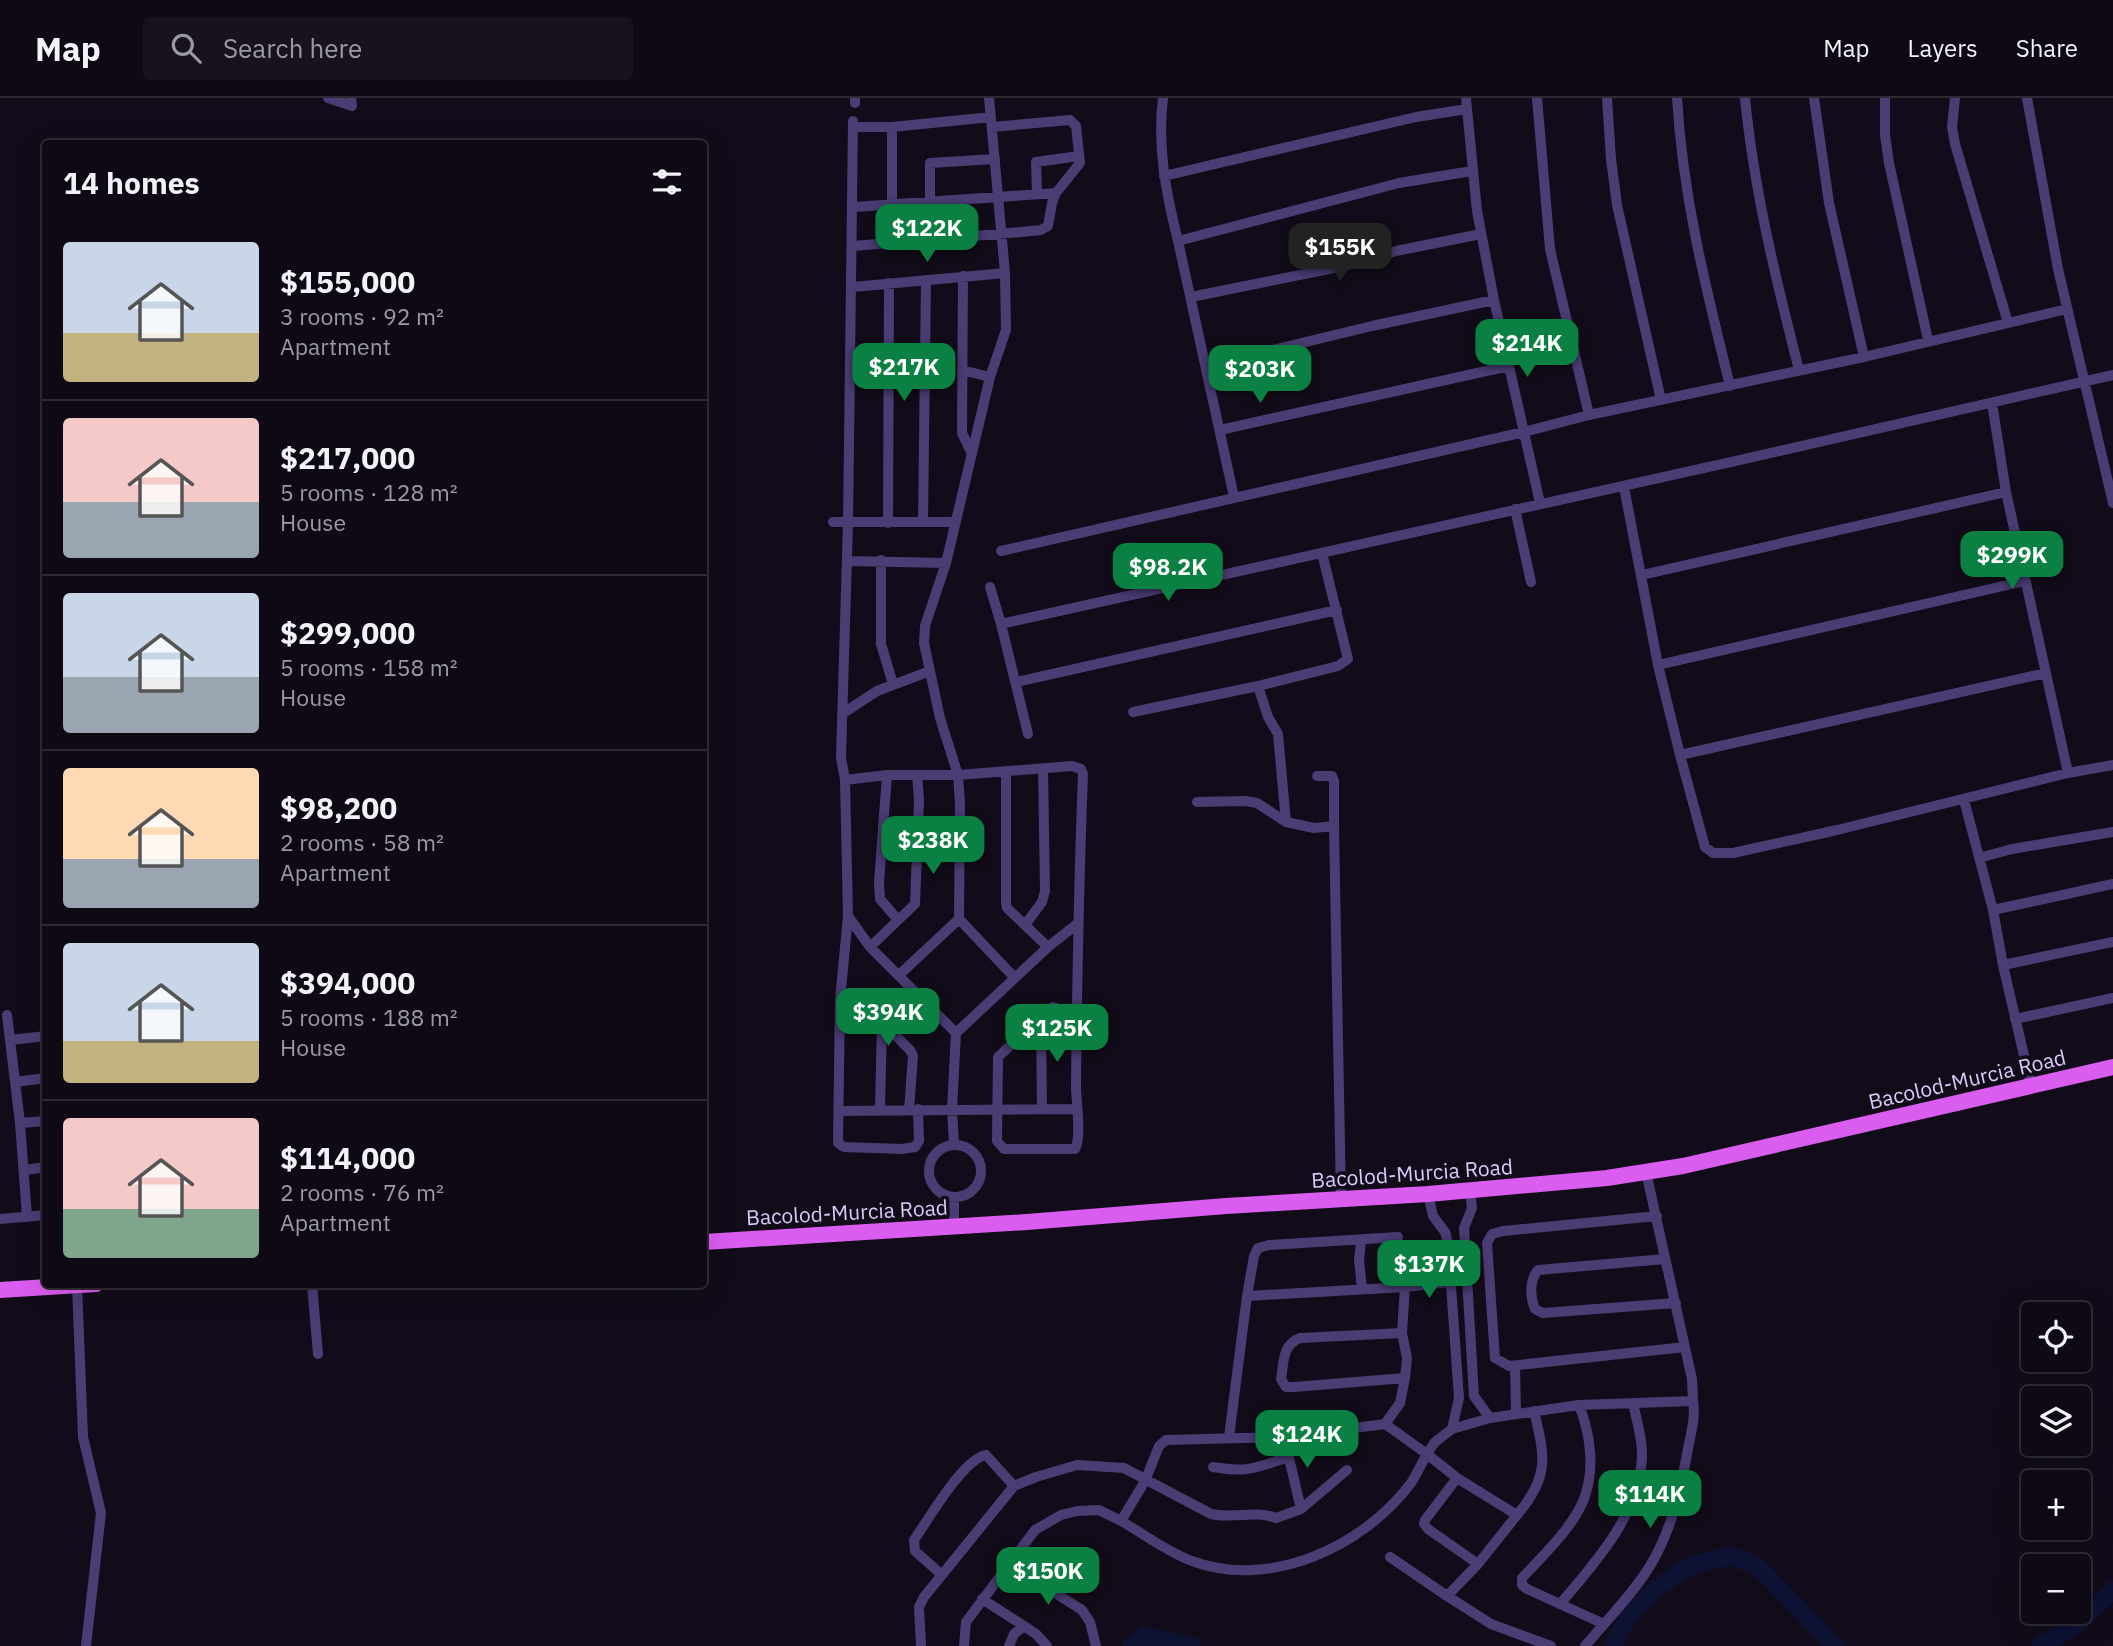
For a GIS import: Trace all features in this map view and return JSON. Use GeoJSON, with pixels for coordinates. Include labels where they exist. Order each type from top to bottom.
{"type":"FeatureCollection","features":[{"type":"Feature","properties":{"kind":"main road","name":"Bacolod-Murcia Road"},"geometry":{"type":"LineString","coordinates":[[707,1242],[1428,1194],[1607,1178],[1756,1149],[2113,1067]]}},
{"type":"Feature","properties":{"kind":"main road"},"geometry":{"type":"LineString","coordinates":[[0,1290],[42,1288]]}},
{"type":"Feature","properties":{"kind":"street"},"geometry":{"type":"LineString","coordinates":[[328,98],[352,106],[351,98]]}},
{"type":"Feature","properties":{"kind":"street"},"geometry":{"type":"LineString","coordinates":[[989,98],[1005,272],[1006,330],[990,377],[946,563],[925,626],[925,656],[940,719],[958,775],[959,919],[1015,978]]}},
{"type":"Feature","properties":{"kind":"street"},"geometry":{"type":"LineString","coordinates":[[1163,98],[1160,136],[1164,176],[1234,497]]}},
{"type":"Feature","properties":{"kind":"street"},"geometry":{"type":"LineString","coordinates":[[1537,98],[1550,249],[1589,415]]}},
{"type":"Feature","properties":{"kind":"street"},"geometry":{"type":"LineString","coordinates":[[1607,98],[1617,205],[1661,400]]}},
{"type":"Feature","properties":{"kind":"street"},"geometry":{"type":"LineString","coordinates":[[1677,98],[1688,205],[1730,386]]}},
{"type":"Feature","properties":{"kind":"street"},"geometry":{"type":"LineString","coordinates":[[1745,98],[1751,159],[1768,244],[1799,370]]}},
{"type":"Feature","properties":{"kind":"street"},"geometry":{"type":"LineString","coordinates":[[1814,98],[1829,203],[1864,357]]}},
{"type":"Feature","properties":{"kind":"street"},"geometry":{"type":"LineString","coordinates":[[1885,98],[1885,135],[1889,163],[1928,340]]}},
{"type":"Feature","properties":{"kind":"street"},"geometry":{"type":"LineString","coordinates":[[1955,98],[1952,127],[1955,144],[2008,323]]}},
{"type":"Feature","properties":{"kind":"street"},"geometry":{"type":"LineString","coordinates":[[2027,98],[2067,309],[2113,503]]}},
{"type":"Feature","properties":{"kind":"street"},"geometry":{"type":"LineString","coordinates":[[1164,176],[1467,103],[1472,172],[1481,234],[1540,503]]}},
{"type":"Feature","properties":{"kind":"street"},"geometry":{"type":"LineString","coordinates":[[840,1000],[866,1006],[906,1044],[912,1056],[914,1110],[919,1141],[915,1147],[902,1149],[840,1146],[838,1140],[840,1000],[848,916],[845,780],[841,757],[848,561],[854,124],[892,127],[1070,120],[1076,126],[1079,167],[1056,193],[1046,228],[853,246]]}},
{"type":"Feature","properties":{"kind":"street"},"geometry":{"type":"LineString","coordinates":[[891,204],[892,127]]}},
{"type":"Feature","properties":{"kind":"street"},"geometry":{"type":"LineString","coordinates":[[1037,193],[1036,162],[1079,156]]}},
{"type":"Feature","properties":{"kind":"street"},"geometry":{"type":"LineString","coordinates":[[930,201],[930,163],[995,159]]}},
{"type":"Feature","properties":{"kind":"street"},"geometry":{"type":"LineString","coordinates":[[1178,241],[1387,186],[1472,172]]}},
{"type":"Feature","properties":{"kind":"street"},"geometry":{"type":"LineString","coordinates":[[854,207],[1056,193]]}},
{"type":"Feature","properties":{"kind":"street"},"geometry":{"type":"LineString","coordinates":[[1191,297],[1345,266],[1396,251],[1481,234]]}},
{"type":"Feature","properties":{"kind":"street"},"geometry":{"type":"LineString","coordinates":[[853,286],[1005,272]]}},
{"type":"Feature","properties":{"kind":"street"},"geometry":{"type":"LineString","coordinates":[[963,276],[962,433],[972,454]]}},
{"type":"Feature","properties":{"kind":"street"},"geometry":{"type":"LineString","coordinates":[[922,522],[926,280]]}},
{"type":"Feature","properties":{"kind":"street"},"geometry":{"type":"LineString","coordinates":[[888,283],[888,523]]}},
{"type":"Feature","properties":{"kind":"street"},"geometry":{"type":"LineString","coordinates":[[1206,366],[1494,300]]}},
{"type":"Feature","properties":{"kind":"street"},"geometry":{"type":"LineString","coordinates":[[1001,551],[1589,415],[1864,357],[2067,309]]}},
{"type":"Feature","properties":{"kind":"street"},"geometry":{"type":"LineString","coordinates":[[1220,430],[1509,366]]}},
{"type":"Feature","properties":{"kind":"street"},"geometry":{"type":"LineString","coordinates":[[962,370],[990,377]]}},
{"type":"Feature","properties":{"kind":"street"},"geometry":{"type":"LineString","coordinates":[[1001,624],[1540,503],[1624,487],[2113,375]]}},
{"type":"Feature","properties":{"kind":"street"},"geometry":{"type":"LineString","coordinates":[[1992,403],[2006,492],[2068,773]]}},
{"type":"Feature","properties":{"kind":"street"},"geometry":{"type":"LineString","coordinates":[[1624,487],[1658,665],[1705,847],[1713,853],[1733,853],[1964,800],[2068,773],[2113,765]]}},
{"type":"Feature","properties":{"kind":"street"},"geometry":{"type":"LineString","coordinates":[[1642,575],[2006,492]]}},
{"type":"Feature","properties":{"kind":"street"},"geometry":{"type":"LineString","coordinates":[[1515,509],[1531,582]]}},
{"type":"Feature","properties":{"kind":"street"},"geometry":{"type":"LineString","coordinates":[[833,522],[955,522]]}},
{"type":"Feature","properties":{"kind":"street"},"geometry":{"type":"LineString","coordinates":[[1133,712],[1258,686],[1345,663],[1348,657],[1322,553]]}},
{"type":"Feature","properties":{"kind":"street"},"geometry":{"type":"LineString","coordinates":[[881,560],[881,644],[893,684]]}},
{"type":"Feature","properties":{"kind":"street"},"geometry":{"type":"LineString","coordinates":[[848,561],[946,563]]}},
{"type":"Feature","properties":{"kind":"street"},"geometry":{"type":"LineString","coordinates":[[1658,665],[2025,581]]}},
{"type":"Feature","properties":{"kind":"street"},"geometry":{"type":"LineString","coordinates":[[990,587],[1028,734]]}},
{"type":"Feature","properties":{"kind":"street"},"geometry":{"type":"LineString","coordinates":[[1016,682],[1337,610]]}},
{"type":"Feature","properties":{"kind":"street"},"geometry":{"type":"LineString","coordinates":[[842,713],[877,691],[930,671]]}},
{"type":"Feature","properties":{"kind":"street"},"geometry":{"type":"LineString","coordinates":[[1680,755],[2046,673]]}},
{"type":"Feature","properties":{"kind":"street"},"geometry":{"type":"LineString","coordinates":[[1258,686],[1268,717],[1278,734],[1286,822]]}},
{"type":"Feature","properties":{"kind":"street"},"geometry":{"type":"LineString","coordinates":[[845,780],[887,775],[958,775],[1076,766],[1083,774],[1077,924],[1077,1016],[1076,1109],[1077,1147],[1004,1149],[997,1141],[998,1057],[1053,1007],[1077,1016]]}},
{"type":"Feature","properties":{"kind":"street"},"geometry":{"type":"LineString","coordinates":[[1025,925],[1042,902],[1045,891],[1043,769]]}},
{"type":"Feature","properties":{"kind":"street"},"geometry":{"type":"LineString","coordinates":[[1006,771],[1007,908],[1048,947]]}},
{"type":"Feature","properties":{"kind":"street"},"geometry":{"type":"LineString","coordinates":[[887,775],[878,883],[880,899],[898,920]]}},
{"type":"Feature","properties":{"kind":"street"},"geometry":{"type":"LineString","coordinates":[[870,947],[915,904],[919,800],[917,775]]}},
{"type":"Feature","properties":{"kind":"street"},"geometry":{"type":"LineString","coordinates":[[1317,776],[1332,776],[1334,781],[1341,1199]]}},
{"type":"Feature","properties":{"kind":"street"},"geometry":{"type":"LineString","coordinates":[[1964,800],[1993,910],[2031,1086]]}},
{"type":"Feature","properties":{"kind":"street"},"geometry":{"type":"LineString","coordinates":[[1197,802],[1252,802],[1286,822],[1314,828],[1334,826]]}},
{"type":"Feature","properties":{"kind":"street"},"geometry":{"type":"LineString","coordinates":[[1979,858],[2012,849],[2113,832]]}},
{"type":"Feature","properties":{"kind":"street"},"geometry":{"type":"LineString","coordinates":[[1993,910],[2113,884]]}},
{"type":"Feature","properties":{"kind":"street"},"geometry":{"type":"LineString","coordinates":[[848,916],[870,947],[957,1033]]}},
{"type":"Feature","properties":{"kind":"street"},"geometry":{"type":"LineString","coordinates":[[899,975],[959,919]]}},
{"type":"Feature","properties":{"kind":"street"},"geometry":{"type":"LineString","coordinates":[[954,1145],[952,1109],[957,1033],[1048,947],[1077,924]]}},
{"type":"Feature","properties":{"kind":"street"},"geometry":{"type":"LineString","coordinates":[[2003,965],[2113,942]]}},
{"type":"Feature","properties":{"kind":"street"},"geometry":{"type":"LineString","coordinates":[[2015,1019],[2113,998]]}},
{"type":"Feature","properties":{"kind":"street"},"geometry":{"type":"LineString","coordinates":[[7,1015],[25,1170],[27,1217]]}},
{"type":"Feature","properties":{"kind":"street"},"geometry":{"type":"LineString","coordinates":[[1041,1019],[1042,1109]]}},
{"type":"Feature","properties":{"kind":"street"},"geometry":{"type":"LineString","coordinates":[[880,1110],[881,1021]]}},
{"type":"Feature","properties":{"kind":"street"},"geometry":{"type":"LineString","coordinates":[[10,1040],[42,1036]]}},
{"type":"Feature","properties":{"kind":"street"},"geometry":{"type":"LineString","coordinates":[[15,1082],[42,1079]]}},
{"type":"Feature","properties":{"kind":"street"},"geometry":{"type":"LineString","coordinates":[[839,1111],[1076,1109]]}},
{"type":"Feature","properties":{"kind":"street"},"geometry":{"type":"LineString","coordinates":[[20,1123],[42,1121]]}},
{"type":"Feature","properties":{"kind":"street"},"geometry":{"type":"LineString","coordinates":[[954,1145],[966,1147],[975,1154],[981,1165],[981,1177],[966,1195],[954,1197],[935,1188],[930,1179],[929,1168],[938,1152],[954,1145]]}},
{"type":"Feature","properties":{"kind":"street"},"geometry":{"type":"LineString","coordinates":[[25,1170],[42,1168]]}},
{"type":"Feature","properties":{"kind":"street"},"geometry":{"type":"LineString","coordinates":[[1586,1646],[1650,1565],[1668,1530],[1677,1505],[1695,1415],[1692,1379],[1646,1172]]}},
{"type":"Feature","properties":{"kind":"street"},"geometry":{"type":"LineString","coordinates":[[1470,1190],[1472,1208],[1464,1228],[1474,1396],[1490,1418]]}},
{"type":"Feature","properties":{"kind":"street"},"geometry":{"type":"LineString","coordinates":[[1428,1194],[1433,1216],[1447,1236],[1459,1398],[1452,1429]]}},
{"type":"Feature","properties":{"kind":"street"},"geometry":{"type":"LineString","coordinates":[[954,1197],[954,1227]]}},
{"type":"Feature","properties":{"kind":"street"},"geometry":{"type":"LineString","coordinates":[[0,1219],[42,1215]]}},
{"type":"Feature","properties":{"kind":"street"},"geometry":{"type":"LineString","coordinates":[[1657,1216],[1492,1234],[1487,1243],[1495,1358],[1504,1365],[1515,1366],[1685,1347]]}},
{"type":"Feature","properties":{"kind":"street"},"geometry":{"type":"LineString","coordinates":[[1229,1437],[1247,1296],[1258,1248],[1269,1245],[1398,1237]]}},
{"type":"Feature","properties":{"kind":"street"},"geometry":{"type":"LineString","coordinates":[[1361,1241],[1359,1260],[1362,1289]]}},
{"type":"Feature","properties":{"kind":"street"},"geometry":{"type":"LineString","coordinates":[[1665,1259],[1538,1270],[1531,1288],[1533,1304],[1535,1309],[1543,1313],[1676,1303]]}},
{"type":"Feature","properties":{"kind":"street"},"geometry":{"type":"LineString","coordinates":[[1449,1264],[1466,1262]]}},
{"type":"Feature","properties":{"kind":"street"},"geometry":{"type":"LineString","coordinates":[[1247,1296],[1449,1282]]}},
{"type":"Feature","properties":{"kind":"street"},"geometry":{"type":"LineString","coordinates":[[1385,1424],[1401,1403],[1405,1378],[1406,1358],[1402,1333],[1405,1287]]}},
{"type":"Feature","properties":{"kind":"street"},"geometry":{"type":"LineString","coordinates":[[77,1288],[83,1437],[101,1513],[86,1646]]}},
{"type":"Feature","properties":{"kind":"street"},"geometry":{"type":"LineString","coordinates":[[312,1288],[318,1354]]}},
{"type":"Feature","properties":{"kind":"street"},"geometry":{"type":"LineString","coordinates":[[1453,1333],[1469,1331]]}},
{"type":"Feature","properties":{"kind":"street"},"geometry":{"type":"LineString","coordinates":[[1402,1333],[1300,1338],[1291,1342],[1286,1349],[1281,1379],[1286,1387],[1294,1387],[1405,1378]]}},
{"type":"Feature","properties":{"kind":"street"},"geometry":{"type":"LineString","coordinates":[[1515,1366],[1516,1414]]}},
{"type":"Feature","properties":{"kind":"street"},"geometry":{"type":"LineString","coordinates":[[1459,1398],[1474,1396]]}},
{"type":"Feature","properties":{"kind":"street"},"geometry":{"type":"LineString","coordinates":[[964,1646],[966,1622],[982,1600],[1035,1530],[1061,1515],[1099,1510],[1191,1561],[1223,1569],[1259,1570],[1296,1563],[1337,1546],[1362,1531],[1388,1509],[1411,1482],[1426,1454],[1452,1429],[1490,1418],[1578,1405],[1693,1401]]}},
{"type":"Feature","properties":{"kind":"street"},"geometry":{"type":"LineString","coordinates":[[1560,1604],[1601,1556],[1628,1512],[1643,1454],[1633,1403]]}},
{"type":"Feature","properties":{"kind":"street"},"geometry":{"type":"LineString","coordinates":[[1578,1405],[1589,1438],[1590,1465],[1586,1496],[1577,1513],[1522,1578],[1522,1585],[1604,1624]]}},
{"type":"Feature","properties":{"kind":"street"},"geometry":{"type":"LineString","coordinates":[[1447,1596],[1529,1501],[1538,1485],[1544,1465],[1534,1411]]}},
{"type":"Feature","properties":{"kind":"street"},"geometry":{"type":"LineString","coordinates":[[1121,1521],[1145,1481],[1163,1441],[1284,1437],[1385,1424],[1457,1478],[1517,1515]]}},
{"type":"Feature","properties":{"kind":"street"},"geometry":{"type":"LineString","coordinates":[[1284,1437],[1301,1509]]}},
{"type":"Feature","properties":{"kind":"street"},"geometry":{"type":"LineString","coordinates":[[942,1575],[913,1547],[914,1540],[954,1481],[971,1461],[986,1455],[1014,1486]]}},
{"type":"Feature","properties":{"kind":"street"},"geometry":{"type":"LineString","coordinates":[[1213,1467],[1238,1472],[1288,1457]]}},
{"type":"Feature","properties":{"kind":"street"},"geometry":{"type":"LineString","coordinates":[[920,1646],[919,1607],[924,1597],[1014,1486],[1077,1465],[1124,1468],[1211,1514],[1224,1517],[1263,1513],[1276,1518],[1301,1509],[1347,1470]]}},
{"type":"Feature","properties":{"kind":"street"},"geometry":{"type":"LineString","coordinates":[[1457,1478],[1424,1524],[1478,1563]]}},
{"type":"Feature","properties":{"kind":"street"},"geometry":{"type":"LineString","coordinates":[[1390,1557],[1491,1624],[1551,1646]]}},
{"type":"Feature","properties":{"kind":"street"},"geometry":{"type":"LineString","coordinates":[[1009,1564],[1082,1610],[1090,1622],[1096,1646]]}},
{"type":"Feature","properties":{"kind":"street"},"geometry":{"type":"LineString","coordinates":[[982,1600],[1037,1634],[1047,1646]]}},
{"type":"Feature","properties":{"kind":"street"},"geometry":{"type":"LineString","coordinates":[[1009,1646],[1014,1634],[1024,1626]]}},
{"type":"Feature","properties":{"kind":"waterway"},"geometry":{"type":"LineString","coordinates":[[1613,1646],[1628,1616],[1658,1587],[1692,1565],[1731,1556],[1757,1566],[1835,1646]]}},
{"type":"Feature","properties":{"kind":"waterway"},"geometry":{"type":"LineString","coordinates":[[2040,1646],[2072,1628],[2113,1590]]}},
{"type":"Feature","properties":{"kind":"waterway"},"geometry":{"type":"LineString","coordinates":[[1131,1646],[1145,1636],[1192,1646]]}}]}
